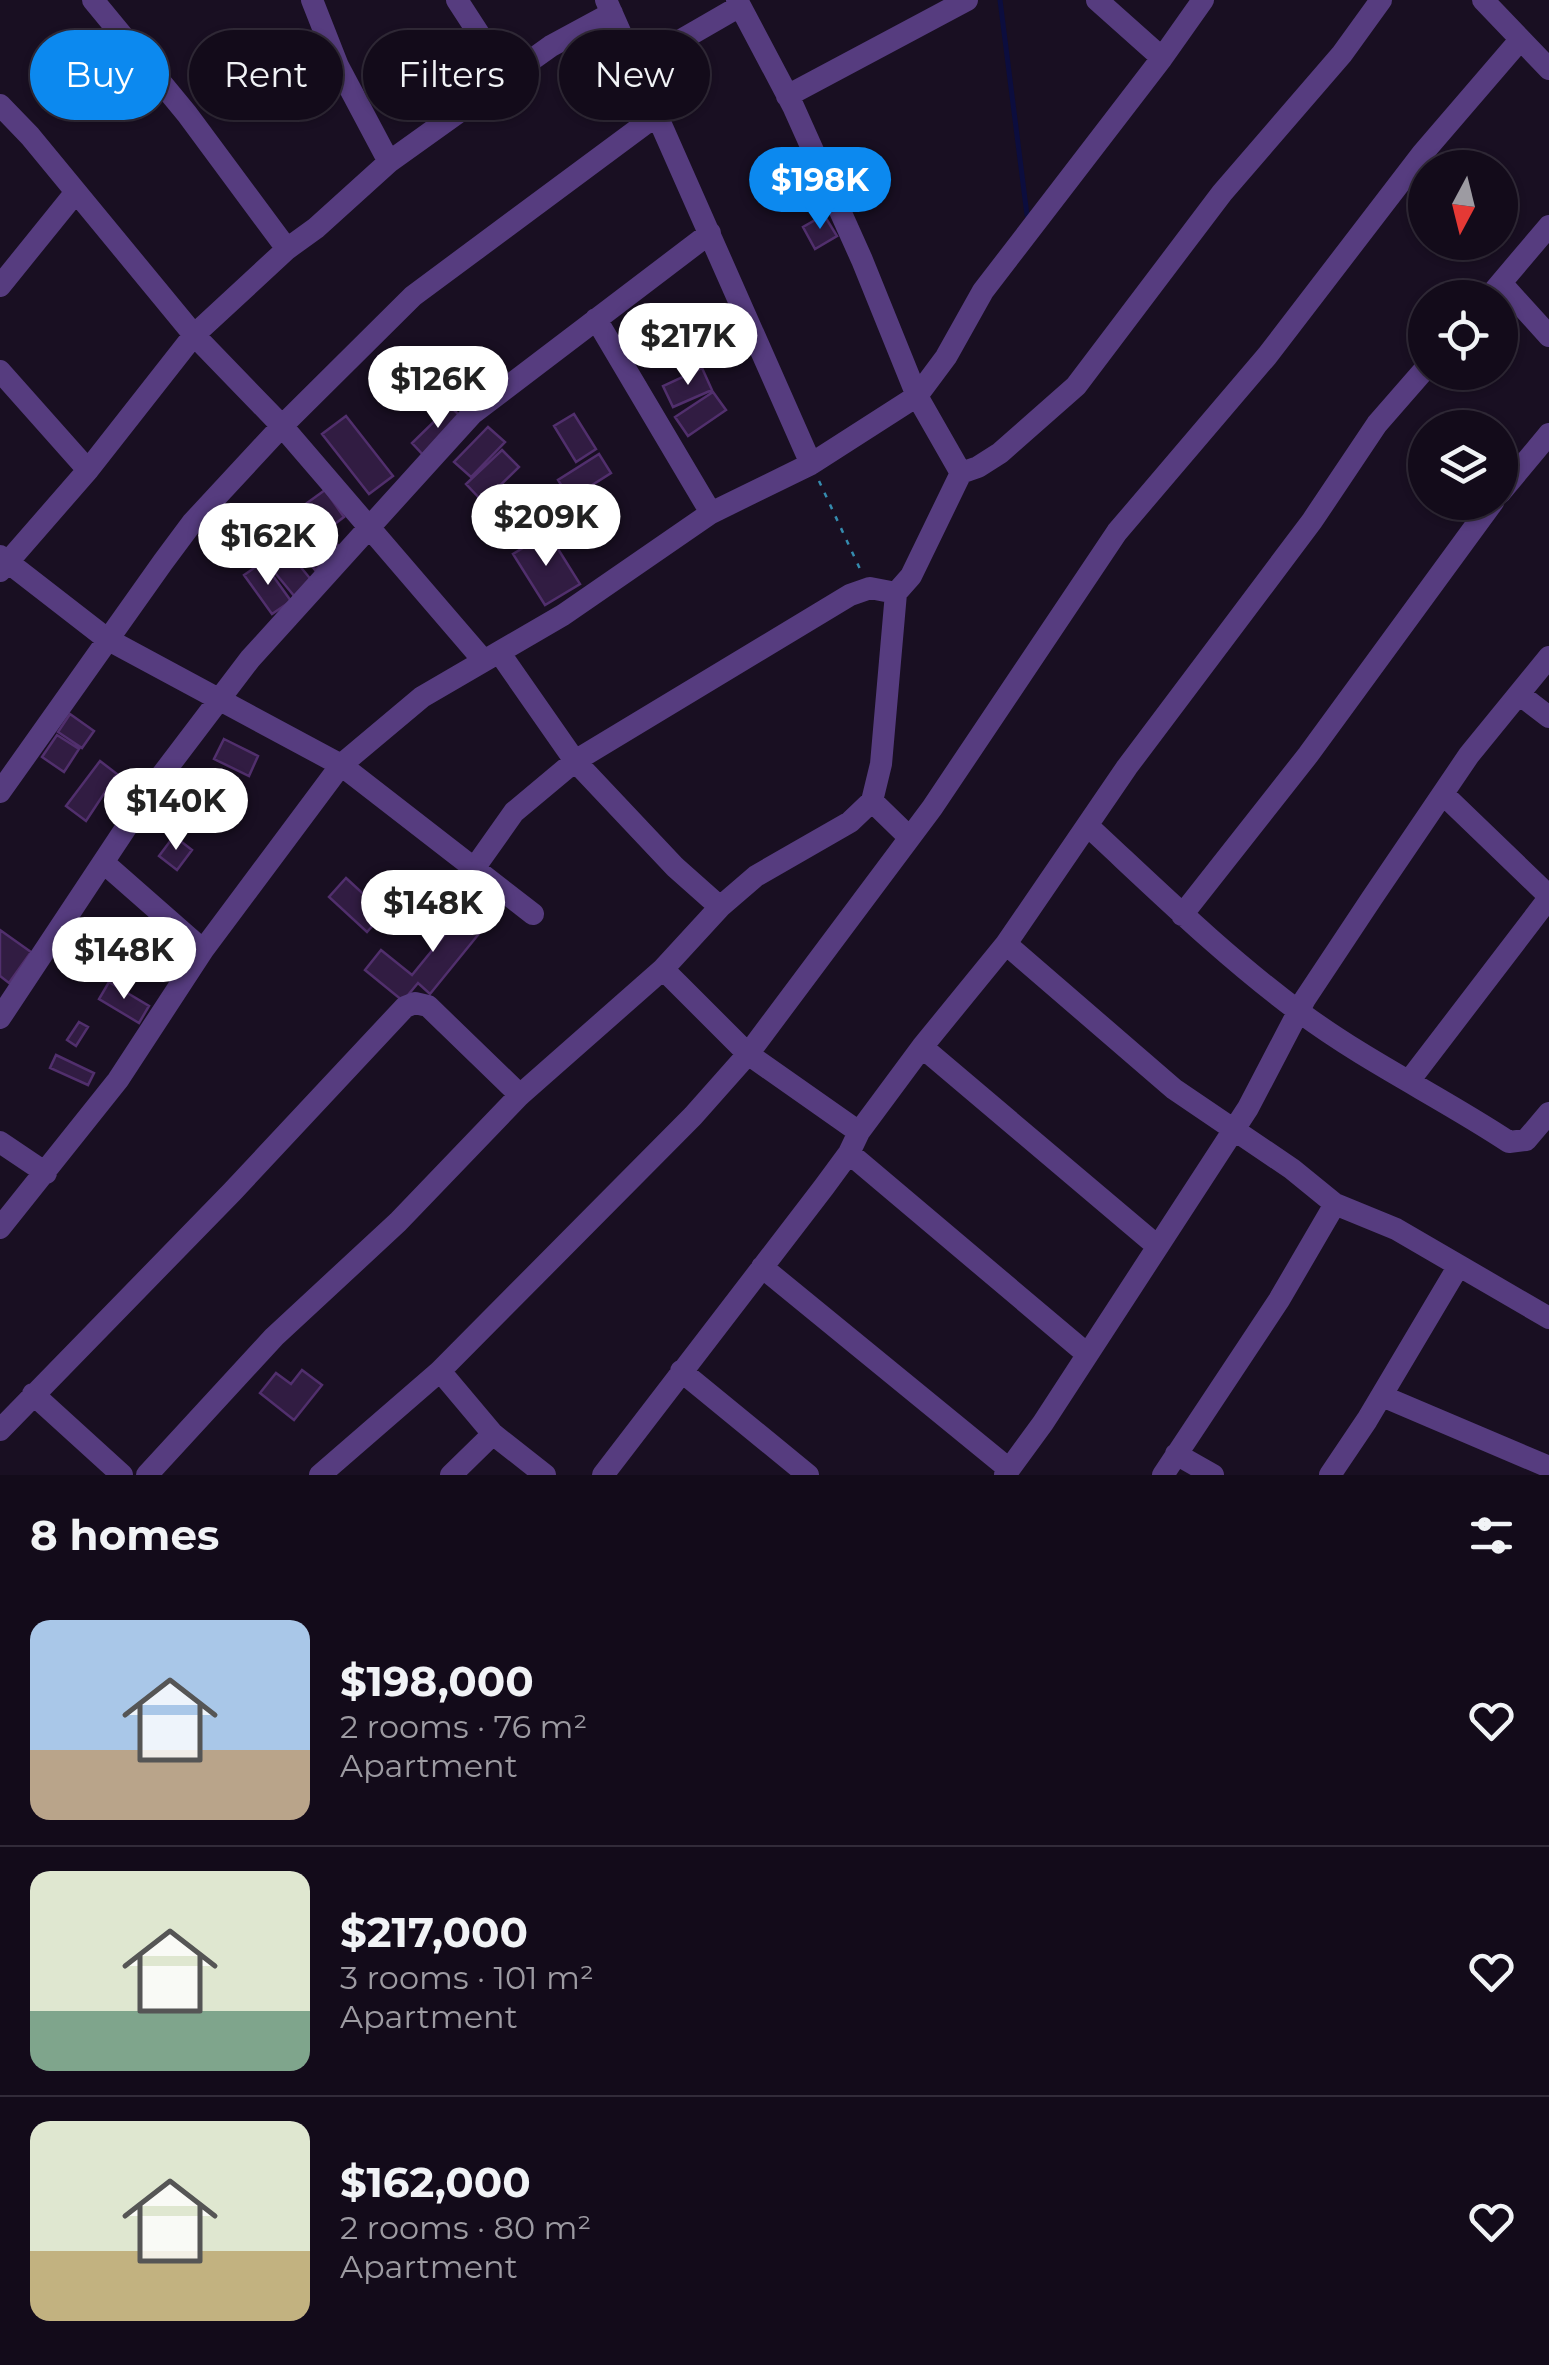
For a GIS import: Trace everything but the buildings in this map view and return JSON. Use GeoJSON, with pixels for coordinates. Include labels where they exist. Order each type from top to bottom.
{"type":"FeatureCollection","features":[{"type":"Feature","properties":{"kind":"street"},"geometry":{"type":"LineString","coordinates":[[93,0],[187,114],[287,249]]}},
{"type":"Feature","properties":{"kind":"street"},"geometry":{"type":"LineString","coordinates":[[312,0],[338,66],[389,162]]}},
{"type":"Feature","properties":{"kind":"street"},"geometry":{"type":"LineString","coordinates":[[458,0],[477,30]]}},
{"type":"Feature","properties":{"kind":"street"},"geometry":{"type":"LineString","coordinates":[[787,96],[967,0]]}},
{"type":"Feature","properties":{"kind":"street"},"geometry":{"type":"LineString","coordinates":[[1097,0],[1162,58]]}},
{"type":"Feature","properties":{"kind":"street"},"geometry":{"type":"LineString","coordinates":[[0,1228],[118,1080],[203,950],[341,764],[408,707],[563,614],[711,513],[811,464],[917,396],[946,357],[984,291],[1203,0]]}},
{"type":"Feature","properties":{"kind":"street"},"geometry":{"type":"LineString","coordinates":[[147,1475],[274,1336],[398,1222],[520,1094],[663,969],[720,907],[756,876],[850,822],[872,801],[881,764],[896,592],[911,576],[960,474],[978,468],[1000,453],[1076,386],[1222,193],[1342,54],[1381,0]]}},
{"type":"Feature","properties":{"kind":"street"},"geometry":{"type":"LineString","coordinates":[[1483,0],[1549,69]]}},
{"type":"Feature","properties":{"kind":"street"},"geometry":{"type":"LineString","coordinates":[[694,30],[738,3],[787,96],[862,260],[917,396],[960,474]]}},
{"type":"Feature","properties":{"kind":"street"},"geometry":{"type":"LineString","coordinates":[[539,54],[609,6],[620,30]]}},
{"type":"Feature","properties":{"kind":"street"},"geometry":{"type":"LineString","coordinates":[[320,1475],[440,1371],[693,1116],[748,1054],[932,808],[1117,532],[1268,356],[1422,154],[1520,40]]}},
{"type":"Feature","properties":{"kind":"street"},"geometry":{"type":"LineString","coordinates":[[0,105],[194,335],[492,656],[575,761],[676,867],[720,907]]}},
{"type":"Feature","properties":{"kind":"street"},"geometry":{"type":"LineString","coordinates":[[447,120],[389,162],[194,335],[88,470],[2,563],[108,639],[341,764],[532,914]]}},
{"type":"Feature","properties":{"kind":"street"},"geometry":{"type":"LineString","coordinates":[[0,792],[192,523],[282,426],[413,296],[650,120]]}},
{"type":"Feature","properties":{"kind":"street"},"geometry":{"type":"LineString","coordinates":[[659,120],[811,464]]}},
{"type":"Feature","properties":{"kind":"street"},"geometry":{"type":"LineString","coordinates":[[0,286],[76,192]]}},
{"type":"Feature","properties":{"kind":"street"},"geometry":{"type":"LineString","coordinates":[[1503,280],[1549,226]]}},
{"type":"Feature","properties":{"kind":"street"},"geometry":{"type":"LineString","coordinates":[[0,1018],[155,784],[238,671],[472,414],[710,233]]}},
{"type":"Feature","properties":{"kind":"street"},"geometry":{"type":"LineString","coordinates":[[1518,310],[1549,336]]}},
{"type":"Feature","properties":{"kind":"street"},"geometry":{"type":"LineString","coordinates":[[596,320],[711,513]]}},
{"type":"Feature","properties":{"kind":"street"},"geometry":{"type":"LineString","coordinates":[[0,371],[88,470]]}},
{"type":"Feature","properties":{"kind":"street"},"geometry":{"type":"LineString","coordinates":[[603,1475],[922,1048],[1006,944],[1127,767],[1312,521],[1377,424],[1408,388]]}},
{"type":"Feature","properties":{"kind":"street"},"geometry":{"type":"LineString","coordinates":[[1518,471],[1549,434]]}},
{"type":"Feature","properties":{"kind":"street"},"geometry":{"type":"LineString","coordinates":[[1182,915],[1308,755],[1480,520]]}},
{"type":"Feature","properties":{"kind":"street"},"geometry":{"type":"LineString","coordinates":[[473,870],[514,812],[575,761],[850,595],[870,588],[896,592]]}},
{"type":"Feature","properties":{"kind":"street"},"geometry":{"type":"LineString","coordinates":[[762,1267],[1007,1472],[1248,1108],[1299,1012],[1443,794],[1469,755],[1549,657]]}},
{"type":"Feature","properties":{"kind":"street"},"geometry":{"type":"LineString","coordinates":[[1519,694],[1549,717]]}},
{"type":"Feature","properties":{"kind":"street"},"geometry":{"type":"LineString","coordinates":[[1409,1081],[1549,897],[1443,794]]}},
{"type":"Feature","properties":{"kind":"street"},"geometry":{"type":"LineString","coordinates":[[872,801],[908,836]]}},
{"type":"Feature","properties":{"kind":"street"},"geometry":{"type":"LineString","coordinates":[[1088,826],[1220,951],[1374,1063],[1509,1142],[1526,1140],[1549,1113]]}},
{"type":"Feature","properties":{"kind":"street"},"geometry":{"type":"LineString","coordinates":[[104,863],[203,950]]}},
{"type":"Feature","properties":{"kind":"street"},"geometry":{"type":"LineString","coordinates":[[1006,944],[1174,1088],[1335,1204],[1396,1230],[1549,1318]]}},
{"type":"Feature","properties":{"kind":"street"},"geometry":{"type":"LineString","coordinates":[[663,969],[748,1054],[854,1142],[1087,1354]]}},
{"type":"Feature","properties":{"kind":"street"},"geometry":{"type":"LineString","coordinates":[[0,1430],[405,1007],[415,1003],[428,1006],[520,1094]]}},
{"type":"Feature","properties":{"kind":"street"},"geometry":{"type":"LineString","coordinates":[[922,1048],[1156,1245]]}},
{"type":"Feature","properties":{"kind":"street"},"geometry":{"type":"LineString","coordinates":[[0,1142],[46,1173]]}},
{"type":"Feature","properties":{"kind":"street"},"geometry":{"type":"LineString","coordinates":[[1163,1475],[1279,1300],[1335,1204]]}},
{"type":"Feature","properties":{"kind":"street"},"geometry":{"type":"LineString","coordinates":[[1330,1475],[1458,1267]]}},
{"type":"Feature","properties":{"kind":"street"},"geometry":{"type":"LineString","coordinates":[[440,1371],[493,1434],[545,1475]]}},
{"type":"Feature","properties":{"kind":"street"},"geometry":{"type":"LineString","coordinates":[[681,1371],[808,1475]]}},
{"type":"Feature","properties":{"kind":"street"},"geometry":{"type":"LineString","coordinates":[[33,1394],[122,1475]]}},
{"type":"Feature","properties":{"kind":"street"},"geometry":{"type":"LineString","coordinates":[[1382,1396],[1549,1468]]}},
{"type":"Feature","properties":{"kind":"street"},"geometry":{"type":"LineString","coordinates":[[451,1475],[493,1434]]}},
{"type":"Feature","properties":{"kind":"street"},"geometry":{"type":"LineString","coordinates":[[1176,1454],[1213,1475]]}},
{"type":"Feature","properties":{"kind":"path"},"geometry":{"type":"LineString","coordinates":[[811,464],[870,588]]}},
{"type":"Feature","properties":{"kind":"waterway"},"geometry":{"type":"LineString","coordinates":[[1000,0],[1027,215]]}}]}
